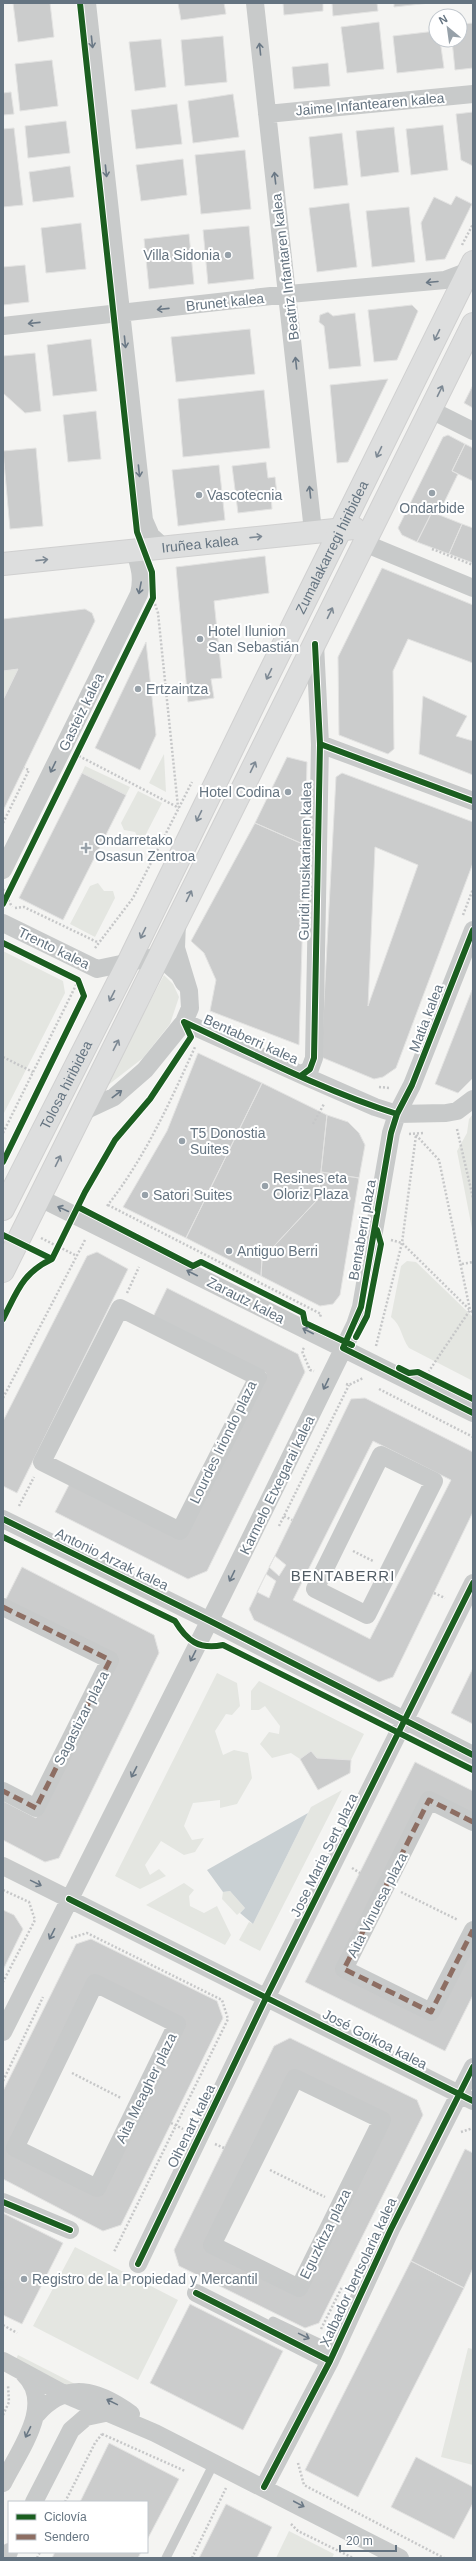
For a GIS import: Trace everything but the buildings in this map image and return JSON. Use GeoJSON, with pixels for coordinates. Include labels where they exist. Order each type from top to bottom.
{"type":"FeatureCollection","features":[{"type":"Feature","properties":{"kind":"main road","name":"Zumalakarregi hiribidea"},"geometry":{"type":"LineString","coordinates":[[129,962],[471,267]]}},
{"type":"Feature","properties":{"kind":"main road","name":"Zumalakarregi hiribidea"},"geometry":{"type":"LineString","coordinates":[[146,986],[159,956],[473,324]]}},
{"type":"Feature","properties":{"kind":"main road","name":"Iruñea kalea"},"geometry":{"type":"LineString","coordinates":[[3,564],[341,529],[369,534]]}},
{"type":"Feature","properties":{"kind":"main road"},"geometry":{"type":"LineString","coordinates":[[307,532],[324,564]]}},
{"type":"Feature","properties":{"kind":"main road","name":"Tolosa hiribidea"},"geometry":{"type":"LineString","coordinates":[[3,1209],[9,1181],[129,962]]}},
{"type":"Feature","properties":{"kind":"main road","name":"Tolosa hiribidea"},"geometry":{"type":"LineString","coordinates":[[3,1271],[146,986]]}},
{"type":"Feature","properties":{"kind":"street"},"geometry":{"type":"LineString","coordinates":[[87,3],[144,520],[151,536],[162,547]]}},
{"type":"Feature","properties":{"kind":"street","name":"Beatriz Infantaren kalea"},"geometry":{"type":"LineString","coordinates":[[255,3],[289,294],[307,532]]}},
{"type":"Feature","properties":{"kind":"street","name":"Jaime Infantearen kalea"},"geometry":{"type":"LineString","coordinates":[[267,114],[473,94]]}},
{"type":"Feature","properties":{"kind":"street","name":"Brunet kalea"},"geometry":{"type":"LineString","coordinates":[[3,326],[289,294],[445,280],[471,267]]}},
{"type":"Feature","properties":{"kind":"street"},"geometry":{"type":"LineString","coordinates":[[431,410],[473,430]]}},
{"type":"Feature","properties":{"kind":"street"},"geometry":{"type":"LineString","coordinates":[[369,534],[473,588]]}},
{"type":"Feature","properties":{"kind":"street","name":"Gasteiz kalea"},"geometry":{"type":"LineString","coordinates":[[3,870],[139,594],[141,583],[140,567],[134,550]]}},
{"type":"Feature","properties":{"kind":"street","name":"Guridi musikariaren kalea"},"geometry":{"type":"LineString","coordinates":[[302,1075],[310,1069],[314,1058],[320,744],[315,644]]}},
{"type":"Feature","properties":{"kind":"street"},"geometry":{"type":"LineString","coordinates":[[320,744],[473,801]]}},
{"type":"Feature","properties":{"kind":"street","name":"Trento kalea"},"geometry":{"type":"LineString","coordinates":[[8,916],[97,969],[159,956]]}},
{"type":"Feature","properties":{"kind":"street","name":"Tolosa hiribidea"},"geometry":{"type":"LineString","coordinates":[[82,1112],[114,1097],[145,1070],[184,1022],[190,1008],[189,991],[176,948],[177,920]]}},
{"type":"Feature","properties":{"kind":"street","name":"Matia kalea"},"geometry":{"type":"LineString","coordinates":[[397,1114],[412,1085],[468,924]]}},
{"type":"Feature","properties":{"kind":"street","name":"Tolosa hiribidea"},"geometry":{"type":"LineString","coordinates":[[159,956],[180,974],[189,991]]}},
{"type":"Feature","properties":{"kind":"street","name":"Bentaberri kalea"},"geometry":{"type":"LineString","coordinates":[[184,1022],[375,1107],[397,1114]]}},
{"type":"Feature","properties":{"kind":"street"},"geometry":{"type":"LineString","coordinates":[[397,1114],[422,1112],[446,1113],[457,1111],[473,1099]]}},
{"type":"Feature","properties":{"kind":"street","name":"Bentaberri plaza"},"geometry":{"type":"LineString","coordinates":[[343,1348],[361,1307],[391,1133],[397,1114]]}},
{"type":"Feature","properties":{"kind":"street","name":"Zarautz kalea"},"geometry":{"type":"LineString","coordinates":[[40,1198],[74,1214],[90,1231],[343,1348],[473,1413]]}},
{"type":"Feature","properties":{"kind":"street"},"geometry":{"type":"LineString","coordinates":[[42,1462],[120,1308]]}},
{"type":"Feature","properties":{"kind":"street","name":"Lourdes Iriondo plaza"},"geometry":{"type":"LineString","coordinates":[[42,1462],[180,1531],[258,1377],[120,1308]]}},
{"type":"Feature","properties":{"kind":"street","name":"Karmelo Etxegarai kalea"},"geometry":{"type":"LineString","coordinates":[[210,1621],[343,1348]]}},
{"type":"Feature","properties":{"kind":"street"},"geometry":{"type":"LineString","coordinates":[[381,1455],[434,1482],[390,1570],[367,1615],[315,1589],[381,1455]]}},
{"type":"Feature","properties":{"kind":"street","name":"Antonio Arzak kalea"},"geometry":{"type":"LineString","coordinates":[[3,1519],[210,1621]]}},
{"type":"Feature","properties":{"kind":"street","name":"Jose Maria Sert plaza"},"geometry":{"type":"LineString","coordinates":[[266,1998],[473,1583]]}},
{"type":"Feature","properties":{"kind":"street","name":"Sagastizar plaza"},"geometry":{"type":"LineString","coordinates":[[3,1606],[110,1660],[36,1808],[3,1791]]}},
{"type":"Feature","properties":{"kind":"street"},"geometry":{"type":"LineString","coordinates":[[3,2032],[210,1621],[473,1755]]}},
{"type":"Feature","properties":{"kind":"street","name":"Aita Vinuesa plaza"},"geometry":{"type":"LineString","coordinates":[[466,1925],[431,2012],[344,1969],[429,1800],[473,1822]]}},
{"type":"Feature","properties":{"kind":"street"},"geometry":{"type":"LineString","coordinates":[[3,1866],[266,1998]]}},
{"type":"Feature","properties":{"kind":"street","name":"Aita Meagher plaza"},"geometry":{"type":"LineString","coordinates":[[95,1984],[178,2024],[137,2106],[97,2188],[14,2148],[95,1984]]}},
{"type":"Feature","properties":{"kind":"street","name":"José Goikoa kalea"},"geometry":{"type":"LineString","coordinates":[[266,1998],[466,2098]]}},
{"type":"Feature","properties":{"kind":"street","name":"Oihenart kalea"},"geometry":{"type":"LineString","coordinates":[[138,2264],[266,1998]]}},
{"type":"Feature","properties":{"kind":"street","name":"Xalbador bertsolaria kalea"},"geometry":{"type":"LineString","coordinates":[[264,2487],[332,2356],[391,2229],[466,2098],[473,2067]]}},
{"type":"Feature","properties":{"kind":"street","name":"Eguzkitza plaza"},"geometry":{"type":"LineString","coordinates":[[295,2078],[382,2120],[299,2288],[212,2245],[253,2162],[295,2078]]}},
{"type":"Feature","properties":{"kind":"street"},"geometry":{"type":"LineString","coordinates":[[3,2202],[70,2230]]}},
{"type":"Feature","properties":{"kind":"street"},"geometry":{"type":"LineString","coordinates":[[196,2293],[332,2356]]}},
{"type":"Feature","properties":{"kind":"street"},"geometry":{"type":"LineString","coordinates":[[3,2361],[64,2394],[110,2415],[155,2432],[400,2558]]}},
{"type":"Feature","properties":{"kind":"street"},"geometry":{"type":"LineString","coordinates":[[22,2372],[36,2391],[37,2414]]}},
{"type":"Feature","properties":{"kind":"street"},"geometry":{"type":"LineString","coordinates":[[3,2483],[37,2414],[53,2399],[64,2394],[77,2391],[92,2393],[120,2406],[155,2432]]}},
{"type":"Feature","properties":{"kind":"street"},"geometry":{"type":"LineString","coordinates":[[35,2501],[71,2430],[86,2417],[110,2415]]}},
{"type":"Feature","properties":{"kind":"lane"},"geometry":{"type":"LineString","coordinates":[[273,2321],[332,2356]]}},
{"type":"Feature","properties":{"kind":"lane"},"geometry":{"type":"LineString","coordinates":[[166,2558],[214,2463]]}},
{"type":"Feature","properties":{"kind":"path"},"geometry":{"type":"LineString","coordinates":[[431,549],[473,565]]}},
{"type":"Feature","properties":{"kind":"path"},"geometry":{"type":"LineString","coordinates":[[150,608],[153,598]]}},
{"type":"Feature","properties":{"kind":"path"},"geometry":{"type":"LineString","coordinates":[[77,755],[178,808],[158,613],[153,598]]}},
{"type":"Feature","properties":{"kind":"path"},"geometry":{"type":"LineString","coordinates":[[74,762],[80,748]]}},
{"type":"Feature","properties":{"kind":"path"},"geometry":{"type":"LineString","coordinates":[[3,823],[29,770],[24,768]]}},
{"type":"Feature","properties":{"kind":"path"},"geometry":{"type":"LineString","coordinates":[[3,904],[11,888]]}},
{"type":"Feature","properties":{"kind":"path"},"geometry":{"type":"LineString","coordinates":[[468,924],[473,889]]}},
{"type":"Feature","properties":{"kind":"path"},"geometry":{"type":"LineString","coordinates":[[8,916],[24,907],[97,942]]}},
{"type":"Feature","properties":{"kind":"path"},"geometry":{"type":"LineString","coordinates":[[71,977],[78,980],[82,991]]}},
{"type":"Feature","properties":{"kind":"path"},"geometry":{"type":"LineString","coordinates":[[3,1133],[78,980]]}},
{"type":"Feature","properties":{"kind":"path"},"geometry":{"type":"LineString","coordinates":[[3,1398],[90,1231],[129,1178],[164,1114],[196,1046]]}},
{"type":"Feature","properties":{"kind":"path"},"geometry":{"type":"LineString","coordinates":[[3,1056],[33,1072]]}},
{"type":"Feature","properties":{"kind":"path"},"geometry":{"type":"LineString","coordinates":[[374,1085],[387,1089],[395,1086]]}},
{"type":"Feature","properties":{"kind":"path"},"geometry":{"type":"LineString","coordinates":[[313,1124],[324,1103]]}},
{"type":"Feature","properties":{"kind":"path"},"geometry":{"type":"LineString","coordinates":[[371,1362],[402,1243],[416,1134],[422,1112]]}},
{"type":"Feature","properties":{"kind":"path"},"geometry":{"type":"LineString","coordinates":[[452,1130],[459,1129],[473,1198]]}},
{"type":"Feature","properties":{"kind":"path"},"geometry":{"type":"LineString","coordinates":[[416,1134],[430,1133]]}},
{"type":"Feature","properties":{"kind":"path"},"geometry":{"type":"LineString","coordinates":[[416,1134],[439,1160],[462,1264],[470,1310],[424,1375],[432,1379]]}},
{"type":"Feature","properties":{"kind":"path"},"geometry":{"type":"LineString","coordinates":[[55,1253],[74,1214]]}},
{"type":"Feature","properties":{"kind":"path"},"geometry":{"type":"LineString","coordinates":[[376,1227],[381,1244]]}},
{"type":"Feature","properties":{"kind":"path"},"geometry":{"type":"LineString","coordinates":[[90,1231],[92,1242]]}},
{"type":"Feature","properties":{"kind":"path"},"geometry":{"type":"LineString","coordinates":[[34,1235],[76,1256]]}},
{"type":"Feature","properties":{"kind":"path"},"geometry":{"type":"LineString","coordinates":[[402,1243],[473,1313]]}},
{"type":"Feature","properties":{"kind":"path"},"geometry":{"type":"LineString","coordinates":[[120,1308],[140,1265],[133,1262]]}},
{"type":"Feature","properties":{"kind":"path"},"geometry":{"type":"LineString","coordinates":[[462,1264],[473,1262]]}},
{"type":"Feature","properties":{"kind":"path"},"geometry":{"type":"LineString","coordinates":[[276,1300],[303,1313]]}},
{"type":"Feature","properties":{"kind":"path"},"geometry":{"type":"LineString","coordinates":[[362,1380],[369,1384]]}},
{"type":"Feature","properties":{"kind":"path"},"geometry":{"type":"LineString","coordinates":[[376,1387],[473,1437]]}},
{"type":"Feature","properties":{"kind":"path"},"geometry":{"type":"LineString","coordinates":[[14,1504],[19,1507],[42,1462]]}},
{"type":"Feature","properties":{"kind":"path"},"geometry":{"type":"LineString","coordinates":[[284,1516],[292,1520]]}},
{"type":"Feature","properties":{"kind":"path"},"geometry":{"type":"LineString","coordinates":[[337,1543],[390,1570]]}},
{"type":"Feature","properties":{"kind":"path"},"geometry":{"type":"LineString","coordinates":[[386,1885],[466,1925]]}},
{"type":"Feature","properties":{"kind":"path"},"geometry":{"type":"LineString","coordinates":[[3,1890],[29,1902],[34,1920],[3,1982]]}},
{"type":"Feature","properties":{"kind":"path"},"geometry":{"type":"LineString","coordinates":[[68,1944],[71,1937],[87,1933],[222,2000],[228,2019],[114,2252]]}},
{"type":"Feature","properties":{"kind":"path"},"geometry":{"type":"LineString","coordinates":[[3,2081],[45,1992]]}},
{"type":"Feature","properties":{"kind":"path"},"geometry":{"type":"LineString","coordinates":[[56,2064],[137,2106]]}},
{"type":"Feature","properties":{"kind":"path"},"geometry":{"type":"LineString","coordinates":[[458,2139],[462,2132],[473,2128]]}},
{"type":"Feature","properties":{"kind":"path"},"geometry":{"type":"LineString","coordinates":[[253,2162],[340,2205]]}},
{"type":"Feature","properties":{"kind":"path"},"geometry":{"type":"LineString","coordinates":[[3,2325],[18,2333]]}},
{"type":"Feature","properties":{"kind":"path"},"geometry":{"type":"LineString","coordinates":[[3,2415],[9,2402],[9,2388],[6,2382]]}},
{"type":"Feature","properties":{"kind":"path"},"geometry":{"type":"LineString","coordinates":[[3,2385],[9,2388]]}},
{"type":"Feature","properties":{"kind":"path"},"geometry":{"type":"LineString","coordinates":[[66,2501],[110,2415]]}},
{"type":"Feature","properties":{"kind":"path"},"geometry":{"type":"LineString","coordinates":[[301,2457],[298,2464],[304,2486],[444,2558]]}},
{"type":"Feature","properties":{"kind":"path"},"geometry":{"type":"LineString","coordinates":[[192,2558],[227,2488]]}},
{"type":"Feature","properties":{"kind":"shaded area"},"geometry":{"type":"Polygon","coordinates":[[[18,669],[3,700],[3,671],[18,669]]]}},
{"type":"Feature","properties":{"kind":"shaded area"},"geometry":{"type":"Polygon","coordinates":[[[164,754],[166,792],[149,783],[164,754]]]}},
{"type":"Feature","properties":{"kind":"shaded area"},"geometry":{"type":"Polygon","coordinates":[[[85,766],[130,787],[126,795],[82,773],[85,766]]]}},
{"type":"Feature","properties":{"kind":"shaded area"},"geometry":{"type":"Polygon","coordinates":[[[138,791],[162,803],[145,836],[138,838],[135,832],[124,830],[121,823],[138,791]]]}},
{"type":"Feature","properties":{"kind":"shaded area"},"geometry":{"type":"Polygon","coordinates":[[[98,883],[104,891],[113,891],[115,898],[95,937],[70,924],[90,886],[98,883]]]}},
{"type":"Feature","properties":{"kind":"shaded area"},"geometry":{"type":"Polygon","coordinates":[[[3,951],[63,981],[65,993],[3,1115],[3,951]]]}},
{"type":"Feature","properties":{"kind":"shaded area"},"geometry":{"type":"Polygon","coordinates":[[[164,975],[173,984],[179,997],[170,1024],[143,1058],[103,1089],[164,975]]]}},
{"type":"Feature","properties":{"kind":"shaded area"},"geometry":{"type":"Polygon","coordinates":[[[473,1114],[473,1234],[457,1151],[467,1133],[469,1119],[473,1114]]]}},
{"type":"Feature","properties":{"kind":"shaded area"},"geometry":{"type":"Polygon","coordinates":[[[407,1261],[416,1262],[473,1317],[473,1381],[409,1348],[395,1320],[391,1317],[401,1266],[407,1261]]]}},
{"type":"Feature","properties":{"kind":"shaded area"},"geometry":{"type":"Polygon","coordinates":[[[217,1673],[237,1683],[240,1706],[232,1715],[226,1714],[215,1731],[223,1755],[234,1750],[248,1753],[252,1778],[237,1804],[220,1808],[220,1800],[193,1803],[184,1826],[192,1840],[204,1838],[195,1852],[184,1855],[161,1841],[145,1865],[150,1875],[159,1869],[166,1876],[140,1889],[115,1876],[217,1673]]]}},
{"type":"Feature","properties":{"kind":"shaded area"},"geometry":{"type":"Polygon","coordinates":[[[259,1681],[364,1734],[351,1760],[317,1758],[311,1751],[300,1759],[291,1753],[272,1758],[260,1744],[269,1732],[279,1734],[280,1726],[265,1706],[259,1710],[251,1710],[251,1691],[259,1681]]]}},
{"type":"Feature","properties":{"kind":"shaded area"},"geometry":{"type":"Polygon","coordinates":[[[342,1790],[260,1951],[239,1940],[249,1922],[253,1924],[311,1807],[342,1790]]]}},
{"type":"Feature","properties":{"kind":"shaded area"},"geometry":{"type":"Polygon","coordinates":[[[308,1813],[253,1924],[240,1913],[245,1908],[230,1891],[223,1892],[207,1870],[308,1813]]]}},
{"type":"Feature","properties":{"kind":"shaded area"},"geometry":{"type":"Polygon","coordinates":[[[184,1883],[194,1890],[189,1896],[190,1906],[204,1913],[217,1906],[231,1935],[225,1945],[146,1905],[184,1883]]]}},
{"type":"Feature","properties":{"kind":"shaded area"},"geometry":{"type":"Polygon","coordinates":[[[230,1891],[245,1908],[237,1915],[222,1899],[223,1892],[230,1891]]]}},
{"type":"Feature","properties":{"kind":"shaded area"},"geometry":{"type":"Polygon","coordinates":[[[75,2247],[178,2300],[138,2380],[33,2326],[75,2247]]]}},
{"type":"Feature","properties":{"kind":"shaded area"},"geometry":{"type":"Polygon","coordinates":[[[468,2348],[473,2349],[473,2465],[441,2457],[468,2348]]]}},
{"type":"Feature","properties":{"kind":"shaded area"},"geometry":{"type":"Polygon","coordinates":[[[18,2355],[75,2384],[63,2386],[15,2361],[18,2355]]]}},
{"type":"Feature","properties":{"kind":"shaded area"},"geometry":{"type":"Polygon","coordinates":[[[289,2531],[334,2554],[332,2558],[276,2558],[289,2531]]]}},
{"type":"Feature","properties":{"kind":"marked path"},"geometry":{"type":"LineString","coordinates":[[3,1607],[110,1660],[36,1808],[3,1791]]}},
{"type":"Feature","properties":{"kind":"marked path"},"geometry":{"type":"LineString","coordinates":[[473,1822],[429,1800],[344,1969],[431,2012],[473,1930]]}},
{"type":"Feature","properties":{"kind":"cycle path"},"geometry":{"type":"LineString","coordinates":[[3,904],[153,598],[152,572],[137,532],[80,3]]}},
{"type":"Feature","properties":{"kind":"cycle path"},"geometry":{"type":"LineString","coordinates":[[302,1075],[310,1069],[314,1058],[320,744],[315,644]]}},
{"type":"Feature","properties":{"kind":"cycle path"},"geometry":{"type":"LineString","coordinates":[[320,744],[473,801]]}},
{"type":"Feature","properties":{"kind":"cycle path"},"geometry":{"type":"LineString","coordinates":[[473,930],[412,1085],[397,1114],[391,1133],[361,1307],[343,1348],[473,1413]]}},
{"type":"Feature","properties":{"kind":"cycle path"},"geometry":{"type":"LineString","coordinates":[[3,943],[78,980],[84,996],[3,1162]]}},
{"type":"Feature","properties":{"kind":"cycle path"},"geometry":{"type":"LineString","coordinates":[[184,1022],[316,1083],[370,1105],[397,1114]]}},
{"type":"Feature","properties":{"kind":"cycle path"},"geometry":{"type":"LineString","coordinates":[[3,1319],[17,1292],[27,1277],[42,1264],[52,1259],[85,1192],[115,1140],[150,1099],[191,1037],[184,1022]]}},
{"type":"Feature","properties":{"kind":"cycle path"},"geometry":{"type":"LineString","coordinates":[[78,1207],[193,1266],[201,1262],[303,1313],[305,1323],[352,1345]]}},
{"type":"Feature","properties":{"kind":"cycle path"},"geometry":{"type":"LineString","coordinates":[[356,1337],[367,1316],[381,1244],[377,1230]]}},
{"type":"Feature","properties":{"kind":"cycle path"},"geometry":{"type":"LineString","coordinates":[[3,1235],[52,1259]]}},
{"type":"Feature","properties":{"kind":"cycle path"},"geometry":{"type":"LineString","coordinates":[[399,1368],[409,1373],[418,1372],[473,1399]]}},
{"type":"Feature","properties":{"kind":"cycle path"},"geometry":{"type":"LineString","coordinates":[[3,1519],[210,1621],[473,1755]]}},
{"type":"Feature","properties":{"kind":"cycle path"},"geometry":{"type":"LineString","coordinates":[[3,1537],[175,1621],[189,1639],[200,1645],[223,1645],[473,1770]]}},
{"type":"Feature","properties":{"kind":"cycle path"},"geometry":{"type":"LineString","coordinates":[[138,2264],[266,1998],[473,1583]]}},
{"type":"Feature","properties":{"kind":"cycle path"},"geometry":{"type":"LineString","coordinates":[[69,1899],[473,2101]]}},
{"type":"Feature","properties":{"kind":"cycle path"},"geometry":{"type":"LineString","coordinates":[[264,2487],[330,2361],[391,2229],[473,2067]]}},
{"type":"Feature","properties":{"kind":"cycle path"},"geometry":{"type":"LineString","coordinates":[[3,2202],[70,2230]]}},
{"type":"Feature","properties":{"kind":"cycle path"},"geometry":{"type":"LineString","coordinates":[[196,2293],[330,2361]]}},
{"type":"Feature","properties":{"kind":"place","name":"Villa Sidonia"},"geometry":{"type":"Point","coordinates":[228,255]}},
{"type":"Feature","properties":{"kind":"place","name":"Ondarbide"},"geometry":{"type":"Point","coordinates":[432,493]}},
{"type":"Feature","properties":{"kind":"place","name":"Vascotecnia"},"geometry":{"type":"Point","coordinates":[199,495]}},
{"type":"Feature","properties":{"kind":"place","name":"Hotel Ilunion San Sebastián"},"geometry":{"type":"Point","coordinates":[200,639]}},
{"type":"Feature","properties":{"kind":"place","name":"Ertzaintza"},"geometry":{"type":"Point","coordinates":[138,689]}},
{"type":"Feature","properties":{"kind":"place","name":"Hotel Codina"},"geometry":{"type":"Point","coordinates":[288,792]}},
{"type":"Feature","properties":{"kind":"place","name":"Ondarretako Osasun Zentroa"},"geometry":{"type":"Point","coordinates":[86,848]}},
{"type":"Feature","properties":{"kind":"place","name":"T5 Donostia Suites"},"geometry":{"type":"Point","coordinates":[182,1141]}},
{"type":"Feature","properties":{"kind":"place","name":"Resines eta Oloriz Plaza"},"geometry":{"type":"Point","coordinates":[265,1186]}},
{"type":"Feature","properties":{"kind":"place","name":"Satori Suites"},"geometry":{"type":"Point","coordinates":[145,1195]}},
{"type":"Feature","properties":{"kind":"place","name":"Antiguo Berri"},"geometry":{"type":"Point","coordinates":[229,1251]}},
{"type":"Feature","properties":{"kind":"place","name":"Registro de la Propiedad y Mercantil"},"geometry":{"type":"Point","coordinates":[24,2279]}},
{"type":"Feature","properties":{"kind":"district","name":"BENTABERRI"},"geometry":{"type":"Point","coordinates":[343,1576]}}]}
